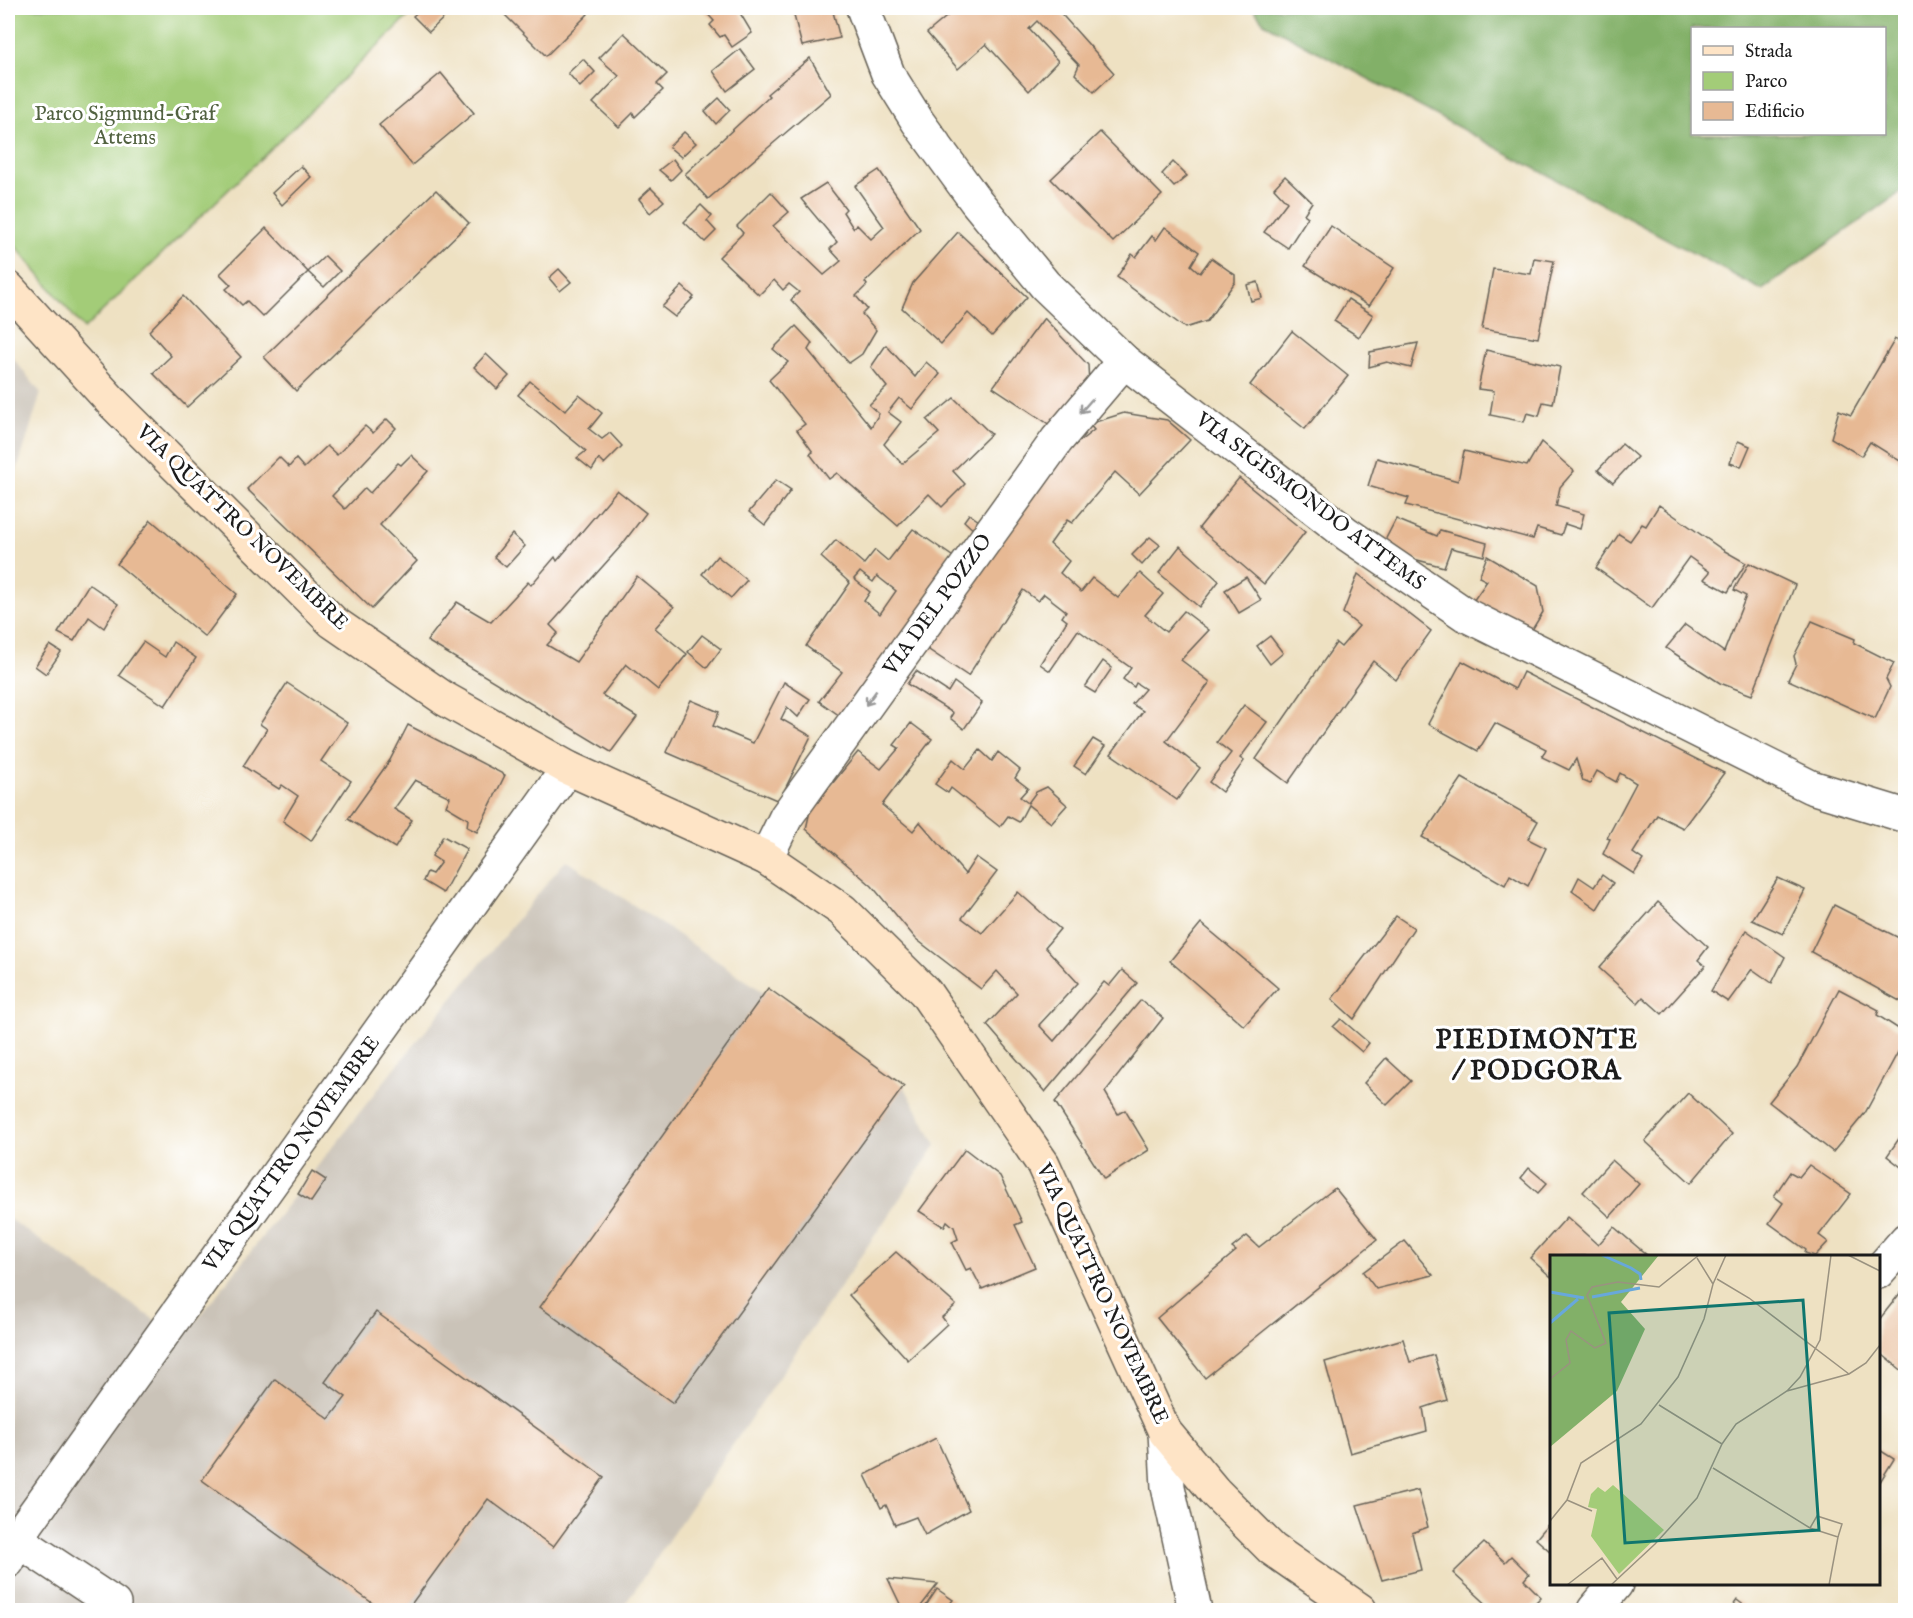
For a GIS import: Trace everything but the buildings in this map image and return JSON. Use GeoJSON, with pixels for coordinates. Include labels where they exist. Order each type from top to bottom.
{"type":"FeatureCollection","features":[{"type":"Feature","properties":{"kind":"main road","name":"VIA QUATTRO NOVEMBRE"},"geometry":{"type":"LineString","coordinates":[[8,288],[113,403],[333,622],[445,699],[568,768],[766,858],[842,910],[926,992],[1044,1164],[1165,1432],[1215,1492],[1272,1549],[1360,1611]]}},
{"type":"Feature","properties":{"kind":"street","name":"VIA SIGISMONDO ATTEMS"},"geometry":{"type":"LineString","coordinates":[[863,8],[888,74],[918,122],[956,174],[1045,285],[1124,361],[1347,534],[1466,615],[1541,655],[1811,787],[1905,816]]}},
{"type":"Feature","properties":{"kind":"street","name":"VIA DEL POZZO"},"geometry":{"type":"LineString","coordinates":[[766,858],[786,817],[1057,440],[1124,361]]}},
{"type":"Feature","properties":{"kind":"street","name":"VIA QUATTRO NOVEMBRE"},"geometry":{"type":"LineString","coordinates":[[111,1611],[114,1604],[12,1550],[568,768]]}},
{"type":"Feature","properties":{"kind":"street"},"geometry":{"type":"LineString","coordinates":[[1880,1270],[1905,1240]]}},
{"type":"Feature","properties":{"kind":"street"},"geometry":{"type":"LineString","coordinates":[[1165,1432],[1168,1487],[1195,1611]]}},
{"type":"Feature","properties":{"kind":"street"},"geometry":{"type":"LineString","coordinates":[[1593,1611],[1615,1585]]}},
{"type":"Feature","properties":{"kind":"shaded area"},"geometry":{"type":"Polygon","coordinates":[[[8,352],[41,393],[8,499],[8,352]]]}},
{"type":"Feature","properties":{"kind":"shaded area"},"geometry":{"type":"Polygon","coordinates":[[[566,860],[904,1086],[936,1145],[621,1610],[8,1610],[8,1218],[182,1339],[386,1079],[566,860]]]}},
{"type":"Feature","properties":{"kind":"green space","name":"Parco Sigmund-Graf Attems"},"geometry":{"type":"Polygon","coordinates":[[[8,8],[417,8],[84,329],[8,237],[8,8]]]}},
{"type":"Feature","properties":{"kind":"green space"},"geometry":{"type":"Polygon","coordinates":[[[1253,8],[1905,8],[1905,189],[1762,290],[1264,23],[1253,8]]]}},
{"type":"Feature","properties":{"kind":"district","name":"PIEDIMONTE / PODGORA"},"geometry":{"type":"Point","coordinates":[1537,1056]}}]}
